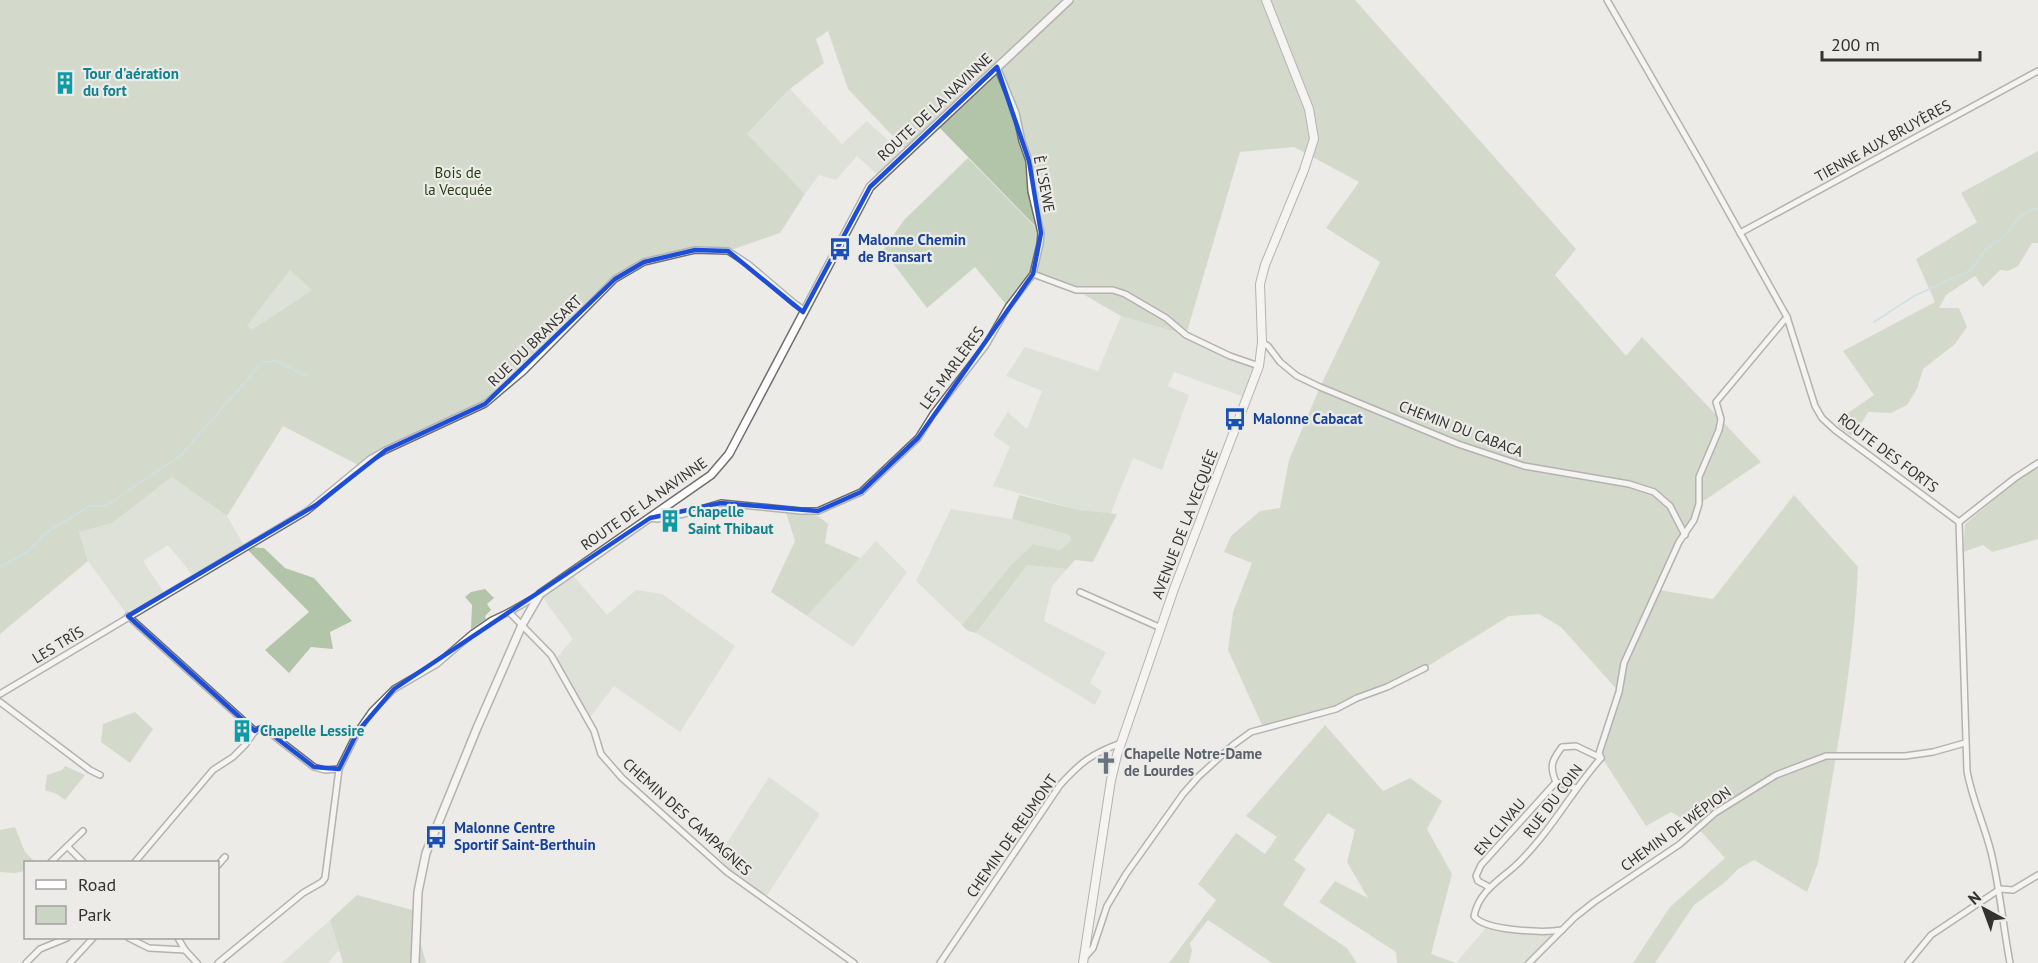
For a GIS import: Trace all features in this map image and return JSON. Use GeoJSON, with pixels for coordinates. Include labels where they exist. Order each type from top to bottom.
{"type":"FeatureCollection","features":[{"type":"Feature","properties":{"kind":"main road","name":"AVENUE DE LA VECQUÉE"},"geometry":{"type":"LineString","coordinates":[[1083,961],[1111,780],[1121,743],[1161,628],[1259,366],[1262,342],[1260,284],[1265,265],[1311,152],[1314,139],[1313,125],[1302,92],[1266,0]]}},
{"type":"Feature","properties":{"kind":"street","name":"ROUTE DE LA NAVINNE"},"geometry":{"type":"LineString","coordinates":[[415,963],[418,892],[426,853],[458,771],[522,625],[540,594],[711,475],[725,460],[870,187],[1069,0]]}},
{"type":"Feature","properties":{"kind":"street","name":"ROUTE DES FORTS"},"geometry":{"type":"LineString","coordinates":[[1607,0],[1787,318],[1815,406],[1822,418],[1959,522]]}},
{"type":"Feature","properties":{"kind":"street","name":"È L'SEWE"},"geometry":{"type":"LineString","coordinates":[[997,67],[1016,113],[1029,161],[1031,191],[1041,232],[1033,274]]}},
{"type":"Feature","properties":{"kind":"street","name":"TIENNE AUX BRUYÈRES"},"geometry":{"type":"LineString","coordinates":[[1740,233],[2038,71]]}},
{"type":"Feature","properties":{"kind":"street","name":"RUE DU BRANSART"},"geometry":{"type":"LineString","coordinates":[[128,616],[307,511],[370,459],[485,404],[524,371],[615,279],[644,262],[695,250],[728,251],[748,264],[804,310]]}},
{"type":"Feature","properties":{"kind":"street"},"geometry":{"type":"LineString","coordinates":[[1033,274],[1076,290],[1113,290],[1125,294],[1166,318],[1186,335],[1230,356],[1259,366]]}},
{"type":"Feature","properties":{"kind":"street","name":"LES MARLÈRES"},"geometry":{"type":"LineString","coordinates":[[650,518],[657,519],[684,514],[721,503],[818,511],[861,492],[918,438],[933,414],[987,345],[1008,307],[1033,274]]}},
{"type":"Feature","properties":{"kind":"street","name":"RUE DU COIN"},"geometry":{"type":"LineString","coordinates":[[1562,930],[1524,931],[1477,920],[1474,916],[1476,905],[1489,887],[1538,844],[1576,788],[1601,758],[1599,753],[1619,692],[1624,663],[1679,542],[1694,520],[1699,504],[1699,477],[1719,430],[1721,419],[1716,402],[1787,318]]}},
{"type":"Feature","properties":{"kind":"street","name":"CHEMIN DU CABACA"},"geometry":{"type":"LineString","coordinates":[[1262,342],[1280,362],[1297,376],[1458,444],[1524,466],[1629,484],[1654,492],[1670,506],[1685,535]]}},
{"type":"Feature","properties":{"kind":"street"},"geometry":{"type":"LineString","coordinates":[[2010,963],[2000,889],[1966,771],[1959,522],[2014,478],[2038,463]]}},
{"type":"Feature","properties":{"kind":"street"},"geometry":{"type":"LineString","coordinates":[[1080,592],[1161,628]]}},
{"type":"Feature","properties":{"kind":"street"},"geometry":{"type":"LineString","coordinates":[[218,963],[303,893],[325,878],[339,769],[358,731],[372,711],[394,689],[437,664],[473,633],[540,594]]}},
{"type":"Feature","properties":{"kind":"street","name":"CHEMIN DES CAMPAGNES"},"geometry":{"type":"LineString","coordinates":[[509,612],[551,655],[594,731],[601,754],[622,778],[727,872],[854,963]]}},
{"type":"Feature","properties":{"kind":"street"},"geometry":{"type":"LineString","coordinates":[[128,616],[255,731]]}},
{"type":"Feature","properties":{"kind":"street","name":"LES TRÎS"},"geometry":{"type":"LineString","coordinates":[[0,694],[128,616]]}},
{"type":"Feature","properties":{"kind":"street"},"geometry":{"type":"LineString","coordinates":[[1083,961],[1093,948],[1107,906],[1126,874],[1183,794],[1233,745],[1251,732],[1336,709],[1425,668]]}},
{"type":"Feature","properties":{"kind":"street"},"geometry":{"type":"LineString","coordinates":[[0,702],[90,770],[100,775]]}},
{"type":"Feature","properties":{"kind":"street"},"geometry":{"type":"LineString","coordinates":[[136,861],[213,770],[245,745],[255,731],[262,728],[314,767],[325,770],[339,769]]}},
{"type":"Feature","properties":{"kind":"street","name":"CHEMIN DE REUMONT"},"geometry":{"type":"LineString","coordinates":[[940,963],[1060,785],[1079,764],[1098,751],[1121,743]]}},
{"type":"Feature","properties":{"kind":"street","name":"CHEMIN DE WÉPION"},"geometry":{"type":"LineString","coordinates":[[1528,963],[1594,902],[1680,844],[1715,813],[1776,775],[1826,756],[1905,756],[1933,752],[1965,743]]}},
{"type":"Feature","properties":{"kind":"street"},"geometry":{"type":"LineString","coordinates":[[1576,788],[1556,782],[1551,771],[1554,759],[1562,747],[1576,746],[1601,758]]}},
{"type":"Feature","properties":{"kind":"street","name":"EN CLIVAU"},"geometry":{"type":"LineString","coordinates":[[1489,887],[1478,881],[1476,876],[1481,865],[1556,782]]}},
{"type":"Feature","properties":{"kind":"street"},"geometry":{"type":"LineString","coordinates":[[52,861],[83,831]]}},
{"type":"Feature","properties":{"kind":"street"},"geometry":{"type":"LineString","coordinates":[[68,847],[82,861]]}},
{"type":"Feature","properties":{"kind":"street"},"geometry":{"type":"LineString","coordinates":[[219,865],[225,856]]}},
{"type":"Feature","properties":{"kind":"street"},"geometry":{"type":"LineString","coordinates":[[1908,963],[1932,935],[2000,889],[2013,890],[2038,875]]}},
{"type":"Feature","properties":{"kind":"street"},"geometry":{"type":"LineString","coordinates":[[26,963],[40,949],[65,939]]}},
{"type":"Feature","properties":{"kind":"street"},"geometry":{"type":"LineString","coordinates":[[70,963],[92,939]]}},
{"type":"Feature","properties":{"kind":"street"},"geometry":{"type":"LineString","coordinates":[[131,939],[149,948],[185,950]]}},
{"type":"Feature","properties":{"kind":"street"},"geometry":{"type":"LineString","coordinates":[[179,939],[197,963]]}},
{"type":"Feature","properties":{"kind":"highlighted area"},"geometry":{"type":"Polygon","coordinates":[[[997,67],[1029,161],[1041,233],[1033,274],[918,438],[861,492],[818,511],[721,503],[650,518],[394,689],[358,731],[339,769],[314,767],[261,727],[255,731],[128,616],[316,505],[386,450],[485,404],[615,279],[644,262],[695,250],[728,251],[803,312],[870,187],[997,67]]]}},
{"type":"Feature","properties":{"kind":"green space","name":"Bois de la Vecquée"},"geometry":{"type":"Polygon","coordinates":[[[0,0],[1355,0],[1576,249],[1555,275],[1626,356],[1642,337],[1761,462],[1699,504],[1659,590],[1713,599],[1794,495],[1858,567],[1843,715],[1818,863],[1807,892],[1754,860],[1738,869],[1724,883],[1694,905],[1655,963],[1633,963],[1670,907],[1725,858],[1698,828],[1671,812],[1646,826],[1599,753],[1619,692],[1561,627],[1539,614],[1509,616],[1425,668],[1336,709],[1263,727],[1228,650],[1233,612],[1252,563],[1224,552],[1231,536],[1260,511],[1280,508],[1289,460],[1320,387],[1380,262],[1326,228],[1359,182],[1294,147],[1240,152],[1186,335],[1121,316],[1076,290],[1033,274],[1041,232],[937,125],[908,152],[848,89],[828,31],[816,39],[824,63],[790,89],[747,134],[805,194],[780,233],[728,251],[711,249],[644,262],[615,279],[485,404],[399,443],[360,466],[283,426],[227,516],[172,477],[112,523],[79,532],[88,561],[0,634],[0,0]],[[290,270],[247,326],[253,329],[312,290],[290,270]]]}},
{"type":"Feature","properties":{"kind":"green space"},"geometry":{"type":"Polygon","coordinates":[[[790,89],[842,144],[867,121],[904,155],[880,177],[857,156],[836,180],[819,175],[805,194],[747,135],[790,89]]]}},
{"type":"Feature","properties":{"kind":"green space"},"geometry":{"type":"Polygon","coordinates":[[[2038,151],[2038,243],[2032,243],[2018,266],[2008,271],[2000,270],[1983,287],[1975,276],[1946,295],[1939,308],[1959,308],[1967,327],[1955,344],[1923,369],[1917,389],[1907,405],[1891,413],[1868,412],[1855,434],[1850,435],[1838,426],[1842,417],[1874,395],[1843,351],[1935,302],[1916,259],[1977,222],[1961,193],[2038,151]]]}},
{"type":"Feature","properties":{"kind":"green space"},"geometry":{"type":"Polygon","coordinates":[[[968,158],[1041,233],[1033,274],[1008,307],[975,267],[927,308],[883,250],[904,220],[968,158]]]}},
{"type":"Feature","properties":{"kind":"green space"},"geometry":{"type":"Polygon","coordinates":[[[290,270],[313,289],[253,329],[247,326],[290,270]]]}},
{"type":"Feature","properties":{"kind":"green space"},"geometry":{"type":"Polygon","coordinates":[[[1121,316],[1186,335],[1259,366],[1247,398],[1174,372],[1168,386],[1189,395],[1162,470],[1133,458],[1110,515],[1079,510],[993,486],[1010,447],[993,435],[1008,412],[1027,429],[1042,391],[1006,376],[1025,347],[1098,371],[1121,316]]]}},
{"type":"Feature","properties":{"kind":"green space"},"geometry":{"type":"Polygon","coordinates":[[[2038,468],[2038,539],[1992,552],[1983,545],[1963,552],[1965,524],[2022,476],[2038,468]]]}},
{"type":"Feature","properties":{"kind":"green space"},"geometry":{"type":"Polygon","coordinates":[[[172,477],[227,516],[245,547],[194,577],[168,545],[143,561],[165,594],[128,616],[88,561],[79,532],[112,523],[172,477]]]}},
{"type":"Feature","properties":{"kind":"green space"},"geometry":{"type":"Polygon","coordinates":[[[1019,495],[1079,510],[1117,514],[1093,562],[1075,560],[1067,569],[1027,565],[976,633],[968,631],[962,625],[1012,564],[1033,544],[1060,550],[1071,540],[1069,535],[1012,519],[1019,495]]]}},
{"type":"Feature","properties":{"kind":"green space"},"geometry":{"type":"Polygon","coordinates":[[[785,509],[818,516],[828,524],[825,543],[860,558],[807,616],[771,592],[795,541],[785,509]]]}},
{"type":"Feature","properties":{"kind":"green space"},"geometry":{"type":"Polygon","coordinates":[[[951,509],[1012,519],[1069,535],[1071,540],[1060,550],[1033,544],[1014,562],[962,625],[916,581],[951,509]]]}},
{"type":"Feature","properties":{"kind":"green space"},"geometry":{"type":"Polygon","coordinates":[[[876,541],[907,572],[853,647],[807,616],[876,541]]]}},
{"type":"Feature","properties":{"kind":"green space"},"geometry":{"type":"Polygon","coordinates":[[[245,547],[264,548],[285,568],[314,578],[352,621],[330,632],[333,649],[311,647],[289,673],[265,650],[309,612],[245,547]]]}},
{"type":"Feature","properties":{"kind":"green space"},"geometry":{"type":"Polygon","coordinates":[[[1027,565],[1067,569],[1052,586],[1044,621],[1106,652],[1090,683],[1102,691],[1095,705],[976,633],[1027,565]]]}},
{"type":"Feature","properties":{"kind":"green space"},"geometry":{"type":"Polygon","coordinates":[[[570,572],[607,615],[636,590],[662,594],[735,646],[680,732],[614,686],[588,720],[554,661],[573,639],[540,594],[570,572]]]}},
{"type":"Feature","properties":{"kind":"green space"},"geometry":{"type":"Polygon","coordinates":[[[485,589],[494,598],[487,604],[491,610],[485,616],[486,619],[471,629],[472,605],[465,597],[471,592],[485,589]]]}},
{"type":"Feature","properties":{"kind":"green space"},"geometry":{"type":"Polygon","coordinates":[[[135,712],[153,729],[130,763],[101,742],[103,724],[135,712]]]}},
{"type":"Feature","properties":{"kind":"green space"},"geometry":{"type":"Polygon","coordinates":[[[1325,725],[1383,791],[1410,778],[1442,801],[1427,829],[1452,874],[1431,954],[1456,963],[1397,963],[1396,952],[1319,902],[1335,881],[1368,898],[1347,862],[1355,830],[1328,813],[1294,860],[1306,869],[1283,905],[1347,948],[1357,963],[1272,963],[1208,920],[1190,943],[1192,951],[1189,963],[1169,963],[1216,900],[1198,884],[1236,833],[1265,854],[1277,837],[1246,816],[1325,725]]]}},
{"type":"Feature","properties":{"kind":"green space"},"geometry":{"type":"Polygon","coordinates":[[[65,766],[85,775],[65,800],[45,790],[47,775],[62,770],[65,766]]]}},
{"type":"Feature","properties":{"kind":"green space"},"geometry":{"type":"Polygon","coordinates":[[[769,777],[820,814],[766,897],[738,878],[718,857],[769,777]]]}},
{"type":"Feature","properties":{"kind":"green space"},"geometry":{"type":"Polygon","coordinates":[[[15,827],[25,852],[34,861],[24,861],[24,871],[0,872],[0,830],[15,827]]]}},
{"type":"Feature","properties":{"kind":"green space"},"geometry":{"type":"Polygon","coordinates":[[[357,895],[416,911],[418,934],[426,963],[343,963],[330,920],[357,895]]]}},
{"type":"Feature","properties":{"kind":"green space"},"geometry":{"type":"Polygon","coordinates":[[[330,920],[339,950],[328,963],[282,963],[330,920]]]}},
{"type":"Feature","properties":{"kind":"green space"},"geometry":{"type":"Polygon","coordinates":[[[1489,924],[1524,931],[1562,930],[1529,963],[1456,963],[1489,924]]]}},
{"type":"Feature","properties":{"kind":"waterway"},"geometry":{"type":"LineString","coordinates":[[1874,322],[1914,296],[1971,270],[1985,250],[2003,237],[2024,213],[2038,208]]}},
{"type":"Feature","properties":{"kind":"waterway"},"geometry":{"type":"LineString","coordinates":[[264,362],[276,361],[306,376]]}},
{"type":"Feature","properties":{"kind":"waterway"},"geometry":{"type":"LineString","coordinates":[[0,567],[30,550],[44,534],[90,506],[106,506],[180,456],[260,365]]}},
{"type":"Feature","properties":{"kind":"place","name":"Tour d'aération du fort"},"geometry":{"type":"Point","coordinates":[65,83]}},
{"type":"Feature","properties":{"kind":"place","name":"Malonne Chemin de Bransart"},"geometry":{"type":"Point","coordinates":[840,249]}},
{"type":"Feature","properties":{"kind":"place","name":"Malonne Cabacat"},"geometry":{"type":"Point","coordinates":[1235,419]}},
{"type":"Feature","properties":{"kind":"place","name":"Chapelle Saint Thibaut"},"geometry":{"type":"Point","coordinates":[670,521]}},
{"type":"Feature","properties":{"kind":"place","name":"Chapelle Lessire"},"geometry":{"type":"Point","coordinates":[242,731]}},
{"type":"Feature","properties":{"kind":"place","name":"Chapelle Notre-Dame de Lourdes"},"geometry":{"type":"Point","coordinates":[1106,763]}},
{"type":"Feature","properties":{"kind":"place","name":"Malonne Centre Sportif Saint-Berthuin"},"geometry":{"type":"Point","coordinates":[436,837]}}]}
